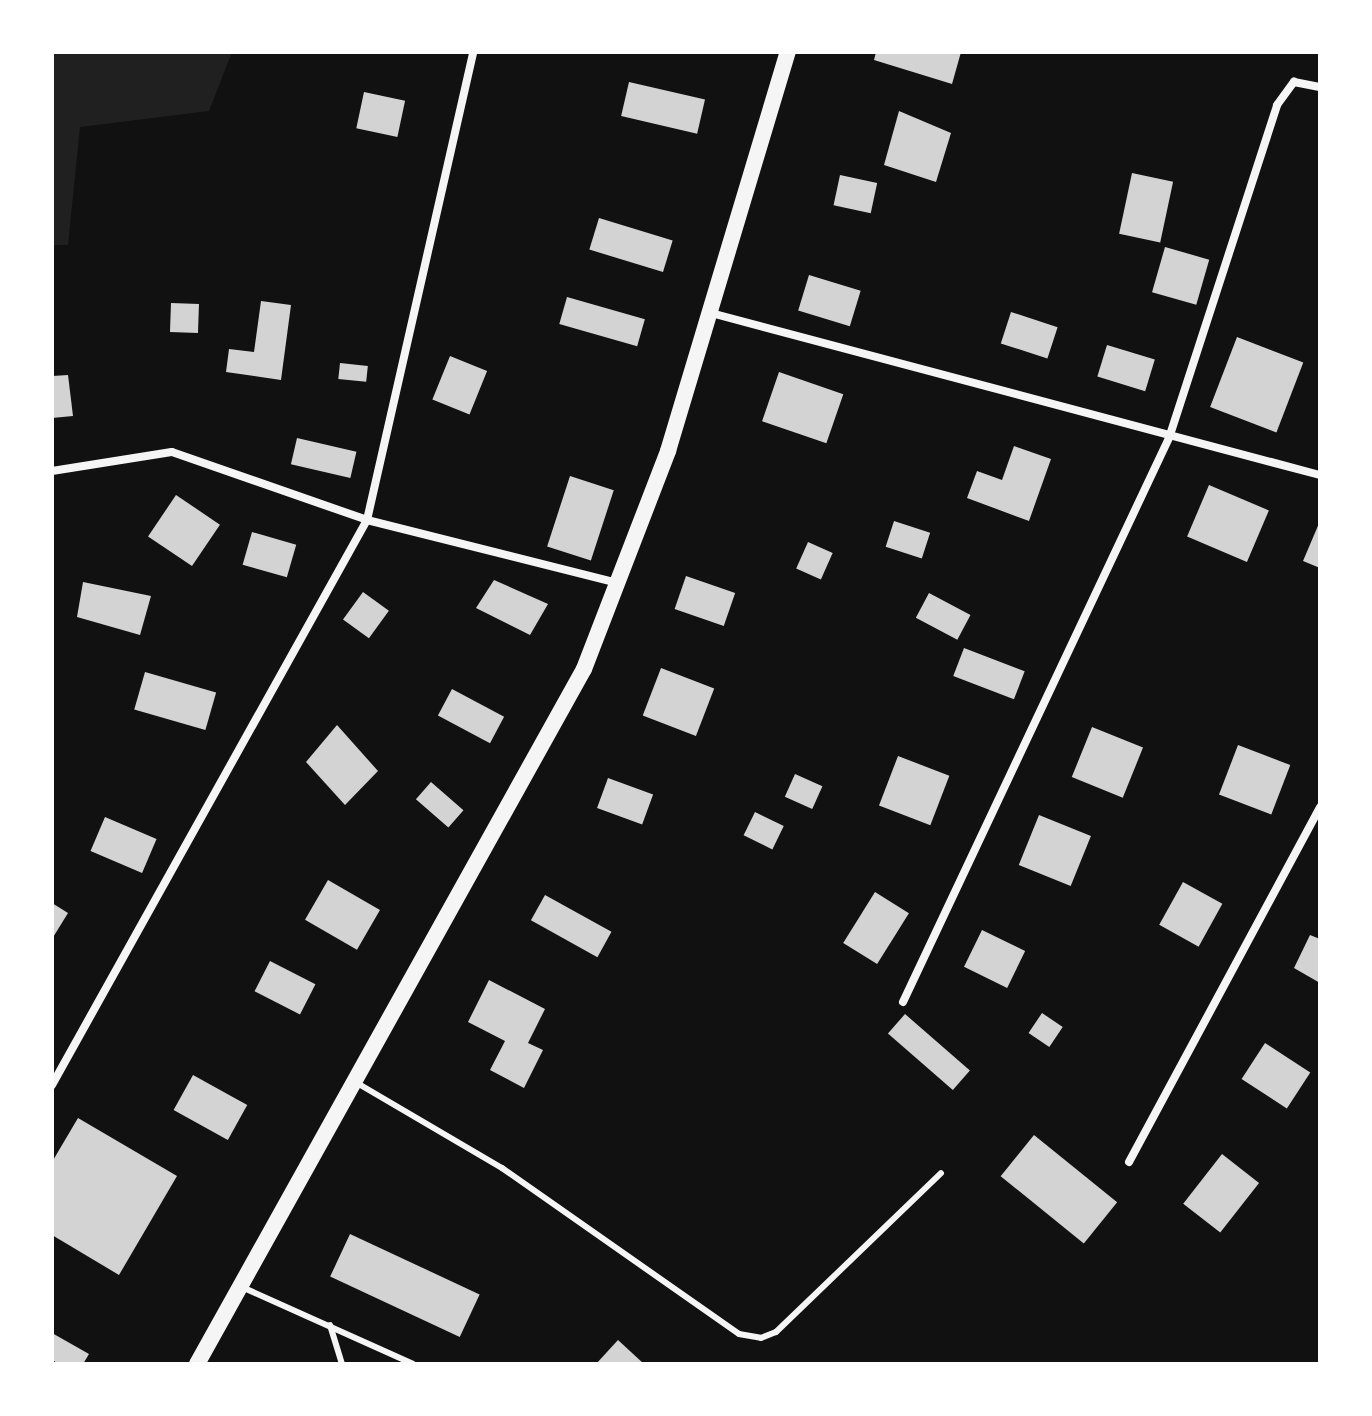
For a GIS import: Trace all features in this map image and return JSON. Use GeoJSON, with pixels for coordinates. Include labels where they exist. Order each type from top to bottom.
{"type":"FeatureCollection","features":[{"type":"Feature","properties":{"kind":"main road"},"geometry":{"type":"LineString","coordinates":[[197,1364],[584,669],[668,451],[788,52]]}},
{"type":"Feature","properties":{"kind":"street"},"geometry":{"type":"LineString","coordinates":[[52,1085],[367,520],[473,52]]}},
{"type":"Feature","properties":{"kind":"street"},"geometry":{"type":"LineString","coordinates":[[903,1002],[1169,438],[1277,105],[1294,82],[1320,87]]}},
{"type":"Feature","properties":{"kind":"street"},"geometry":{"type":"LineString","coordinates":[[711,313],[1169,438],[1320,475]]}},
{"type":"Feature","properties":{"kind":"street"},"geometry":{"type":"LineString","coordinates":[[52,471],[172,452],[367,520],[617,583]]}},
{"type":"Feature","properties":{"kind":"street"},"geometry":{"type":"LineString","coordinates":[[1129,1162],[1320,807]]}},
{"type":"Feature","properties":{"kind":"lane"},"geometry":{"type":"LineString","coordinates":[[354,1081],[502,1168],[739,1334],[761,1338],[776,1332],[941,1173]]}},
{"type":"Feature","properties":{"kind":"lane"},"geometry":{"type":"LineString","coordinates":[[240,1286],[413,1364]]}},
{"type":"Feature","properties":{"kind":"lane"},"geometry":{"type":"LineString","coordinates":[[330,1325],[342,1364]]}},
{"type":"Feature","properties":{"kind":"shaded area"},"geometry":{"type":"Polygon","coordinates":[[[52,52],[232,52],[209,111],[80,127],[68,245],[52,245],[52,52]]]}},
{"type":"Feature","properties":{"kind":"building"},"geometry":{"type":"Polygon","coordinates":[[[876,52],[961,52],[952,84],[874,60],[876,52]]]}},
{"type":"Feature","properties":{"kind":"building"},"geometry":{"type":"Polygon","coordinates":[[[629,82],[705,100],[697,134],[621,116],[629,82]]]}},
{"type":"Feature","properties":{"kind":"building"},"geometry":{"type":"Polygon","coordinates":[[[364,92],[405,101],[397,137],[356,128],[364,92]]]}},
{"type":"Feature","properties":{"kind":"building"},"geometry":{"type":"Polygon","coordinates":[[[899,111],[951,133],[936,182],[884,165],[899,111]]]}},
{"type":"Feature","properties":{"kind":"building"},"geometry":{"type":"Polygon","coordinates":[[[1132,173],[1173,182],[1160,242],[1119,234],[1132,173]]]}},
{"type":"Feature","properties":{"kind":"building"},"geometry":{"type":"Polygon","coordinates":[[[840,175],[877,183],[871,213],[834,205],[840,175]]]}},
{"type":"Feature","properties":{"kind":"building"},"geometry":{"type":"Polygon","coordinates":[[[599,218],[673,241],[663,272],[589,250],[599,218]]]}},
{"type":"Feature","properties":{"kind":"building"},"geometry":{"type":"Polygon","coordinates":[[[1165,247],[1209,260],[1196,305],[1152,292],[1165,247]]]}},
{"type":"Feature","properties":{"kind":"building"},"geometry":{"type":"Polygon","coordinates":[[[809,275],[861,291],[850,326],[798,310],[809,275]]]}},
{"type":"Feature","properties":{"kind":"building"},"geometry":{"type":"Polygon","coordinates":[[[567,297],[645,319],[637,346],[559,324],[567,297]]]}},
{"type":"Feature","properties":{"kind":"building"},"geometry":{"type":"Polygon","coordinates":[[[261,301],[291,305],[281,380],[226,372],[229,349],[254,352],[261,301]]]}},
{"type":"Feature","properties":{"kind":"building"},"geometry":{"type":"Polygon","coordinates":[[[171,303],[199,304],[198,333],[170,332],[171,303]]]}},
{"type":"Feature","properties":{"kind":"building"},"geometry":{"type":"Polygon","coordinates":[[[1011,312],[1058,327],[1047,359],[1001,343],[1011,312]]]}},
{"type":"Feature","properties":{"kind":"building"},"geometry":{"type":"Polygon","coordinates":[[[1237,337],[1303,362],[1276,432],[1210,407],[1237,337]]]}},
{"type":"Feature","properties":{"kind":"building"},"geometry":{"type":"Polygon","coordinates":[[[1107,345],[1155,360],[1145,391],[1097,377],[1107,345]]]}},
{"type":"Feature","properties":{"kind":"building"},"geometry":{"type":"Polygon","coordinates":[[[450,356],[487,371],[469,415],[432,400],[450,356]]]}},
{"type":"Feature","properties":{"kind":"building"},"geometry":{"type":"Polygon","coordinates":[[[340,363],[368,366],[366,382],[338,379],[340,363]]]}},
{"type":"Feature","properties":{"kind":"building"},"geometry":{"type":"Polygon","coordinates":[[[779,372],[843,394],[826,443],[762,421],[779,372]]]}},
{"type":"Feature","properties":{"kind":"building"},"geometry":{"type":"Polygon","coordinates":[[[68,375],[73,416],[52,418],[52,376],[68,375]]]}},
{"type":"Feature","properties":{"kind":"building"},"geometry":{"type":"Polygon","coordinates":[[[297,438],[356,452],[350,478],[291,464],[297,438]]]}},
{"type":"Feature","properties":{"kind":"building"},"geometry":{"type":"Polygon","coordinates":[[[1014,446],[1051,459],[1029,521],[967,498],[977,471],[1002,480],[1014,446]]]}},
{"type":"Feature","properties":{"kind":"building"},"geometry":{"type":"Polygon","coordinates":[[[570,476],[614,490],[591,561],[547,546],[570,476]]]}},
{"type":"Feature","properties":{"kind":"building"},"geometry":{"type":"Polygon","coordinates":[[[1209,485],[1269,510],[1247,562],[1187,537],[1209,485]]]}},
{"type":"Feature","properties":{"kind":"building"},"geometry":{"type":"Polygon","coordinates":[[[176,495],[220,525],[192,566],[148,536],[176,495]]]}},
{"type":"Feature","properties":{"kind":"building"},"geometry":{"type":"Polygon","coordinates":[[[894,521],[930,533],[922,558],[886,547],[894,521]]]}},
{"type":"Feature","properties":{"kind":"building"},"geometry":{"type":"Polygon","coordinates":[[[1320,521],[1320,568],[1303,561],[1320,521]]]}},
{"type":"Feature","properties":{"kind":"building"},"geometry":{"type":"Polygon","coordinates":[[[252,532],[296,545],[287,577],[243,565],[252,532]]]}},
{"type":"Feature","properties":{"kind":"building"},"geometry":{"type":"Polygon","coordinates":[[[808,542],[833,553],[821,579],[796,568],[808,542]]]}},
{"type":"Feature","properties":{"kind":"building"},"geometry":{"type":"Polygon","coordinates":[[[686,576],[735,593],[724,626],[675,609],[686,576]]]}},
{"type":"Feature","properties":{"kind":"building"},"geometry":{"type":"Polygon","coordinates":[[[494,580],[548,604],[530,635],[476,608],[494,580]]]}},
{"type":"Feature","properties":{"kind":"building"},"geometry":{"type":"Polygon","coordinates":[[[83,582],[151,596],[140,635],[77,617],[83,582]]]}},
{"type":"Feature","properties":{"kind":"building"},"geometry":{"type":"Polygon","coordinates":[[[363,592],[389,611],[369,638],[343,620],[363,592]]]}},
{"type":"Feature","properties":{"kind":"building"},"geometry":{"type":"Polygon","coordinates":[[[929,593],[970,615],[957,640],[916,618],[929,593]]]}},
{"type":"Feature","properties":{"kind":"building"},"geometry":{"type":"Polygon","coordinates":[[[964,648],[1025,671],[1014,699],[953,676],[964,648]]]}},
{"type":"Feature","properties":{"kind":"building"},"geometry":{"type":"Polygon","coordinates":[[[661,668],[714,688],[696,736],[643,716],[661,668]]]}},
{"type":"Feature","properties":{"kind":"building"},"geometry":{"type":"Polygon","coordinates":[[[145,672],[216,692],[205,730],[134,709],[145,672]]]}},
{"type":"Feature","properties":{"kind":"building"},"geometry":{"type":"Polygon","coordinates":[[[452,689],[504,717],[490,743],[438,715],[452,689]]]}},
{"type":"Feature","properties":{"kind":"building"},"geometry":{"type":"Polygon","coordinates":[[[337,725],[378,771],[345,805],[306,762],[337,725]]]}},
{"type":"Feature","properties":{"kind":"building"},"geometry":{"type":"Polygon","coordinates":[[[1092,727],[1143,748],[1123,798],[1072,777],[1092,727]]]}},
{"type":"Feature","properties":{"kind":"building"},"geometry":{"type":"Polygon","coordinates":[[[1238,745],[1290,765],[1271,815],[1219,794],[1238,745]]]}},
{"type":"Feature","properties":{"kind":"building"},"geometry":{"type":"Polygon","coordinates":[[[898,756],[949,776],[930,825],[879,805],[898,756]]]}},
{"type":"Feature","properties":{"kind":"building"},"geometry":{"type":"Polygon","coordinates":[[[795,774],[822,786],[812,809],[785,797],[795,774]]]}},
{"type":"Feature","properties":{"kind":"building"},"geometry":{"type":"Polygon","coordinates":[[[608,778],[653,794],[642,824],[597,808],[608,778]]]}},
{"type":"Feature","properties":{"kind":"building"},"geometry":{"type":"Polygon","coordinates":[[[431,782],[463,810],[448,828],[416,799],[431,782]]]}},
{"type":"Feature","properties":{"kind":"building"},"geometry":{"type":"Polygon","coordinates":[[[755,812],[784,826],[772,849],[744,835],[755,812]]]}},
{"type":"Feature","properties":{"kind":"building"},"geometry":{"type":"Polygon","coordinates":[[[1039,815],[1091,836],[1071,886],[1019,865],[1039,815]]]}},
{"type":"Feature","properties":{"kind":"building"},"geometry":{"type":"Polygon","coordinates":[[[105,817],[157,839],[142,873],[91,851],[105,817]]]}},
{"type":"Feature","properties":{"kind":"building"},"geometry":{"type":"Polygon","coordinates":[[[328,880],[380,910],[357,950],[305,920],[328,880]]]}},
{"type":"Feature","properties":{"kind":"building"},"geometry":{"type":"Polygon","coordinates":[[[1183,882],[1222,904],[1199,947],[1159,925],[1183,882]]]}},
{"type":"Feature","properties":{"kind":"building"},"geometry":{"type":"Polygon","coordinates":[[[875,892],[909,913],[877,964],[843,943],[875,892]]]}},
{"type":"Feature","properties":{"kind":"building"},"geometry":{"type":"Polygon","coordinates":[[[545,895],[611,932],[597,957],[531,920],[545,895]]]}},
{"type":"Feature","properties":{"kind":"building"},"geometry":{"type":"Polygon","coordinates":[[[52,903],[68,913],[52,939],[52,903]]]}},
{"type":"Feature","properties":{"kind":"building"},"geometry":{"type":"Polygon","coordinates":[[[982,930],[1025,951],[1007,988],[964,967],[982,930]]]}},
{"type":"Feature","properties":{"kind":"building"},"geometry":{"type":"Polygon","coordinates":[[[1310,935],[1320,939],[1320,983],[1294,968],[1310,935]]]}},
{"type":"Feature","properties":{"kind":"building"},"geometry":{"type":"Polygon","coordinates":[[[270,961],[315,984],[300,1014],[255,991],[270,961]]]}},
{"type":"Feature","properties":{"kind":"building"},"geometry":{"type":"Polygon","coordinates":[[[489,980],[545,1009],[528,1043],[543,1050],[524,1088],[490,1070],[505,1041],[468,1022],[489,980]]]}},
{"type":"Feature","properties":{"kind":"building"},"geometry":{"type":"Polygon","coordinates":[[[1042,1013],[1063,1027],[1049,1047],[1029,1033],[1042,1013]]]}},
{"type":"Feature","properties":{"kind":"building"},"geometry":{"type":"Polygon","coordinates":[[[905,1014],[970,1070],[953,1090],[888,1034],[905,1014]]]}},
{"type":"Feature","properties":{"kind":"building"},"geometry":{"type":"Polygon","coordinates":[[[1265,1043],[1310,1072],[1287,1108],[1242,1079],[1265,1043]]]}},
{"type":"Feature","properties":{"kind":"building"},"geometry":{"type":"Polygon","coordinates":[[[193,1075],[247,1105],[228,1140],[174,1110],[193,1075]]]}},
{"type":"Feature","properties":{"kind":"building"},"geometry":{"type":"Polygon","coordinates":[[[78,1118],[177,1176],[119,1275],[52,1235],[52,1162],[78,1118]]]}},
{"type":"Feature","properties":{"kind":"building"},"geometry":{"type":"Polygon","coordinates":[[[1034,1135],[1117,1202],[1084,1244],[1001,1176],[1034,1135]]]}},
{"type":"Feature","properties":{"kind":"building"},"geometry":{"type":"Polygon","coordinates":[[[1222,1154],[1259,1183],[1220,1233],[1183,1204],[1222,1154]]]}},
{"type":"Feature","properties":{"kind":"building"},"geometry":{"type":"Polygon","coordinates":[[[350,1234],[480,1294],[460,1337],[330,1277],[350,1234]]]}},
{"type":"Feature","properties":{"kind":"building"},"geometry":{"type":"Polygon","coordinates":[[[52,1333],[89,1354],[83,1364],[59,1364],[52,1360],[52,1333]]]}},
{"type":"Feature","properties":{"kind":"building"},"geometry":{"type":"Polygon","coordinates":[[[618,1340],[644,1364],[596,1364],[618,1340]]]}}]}
